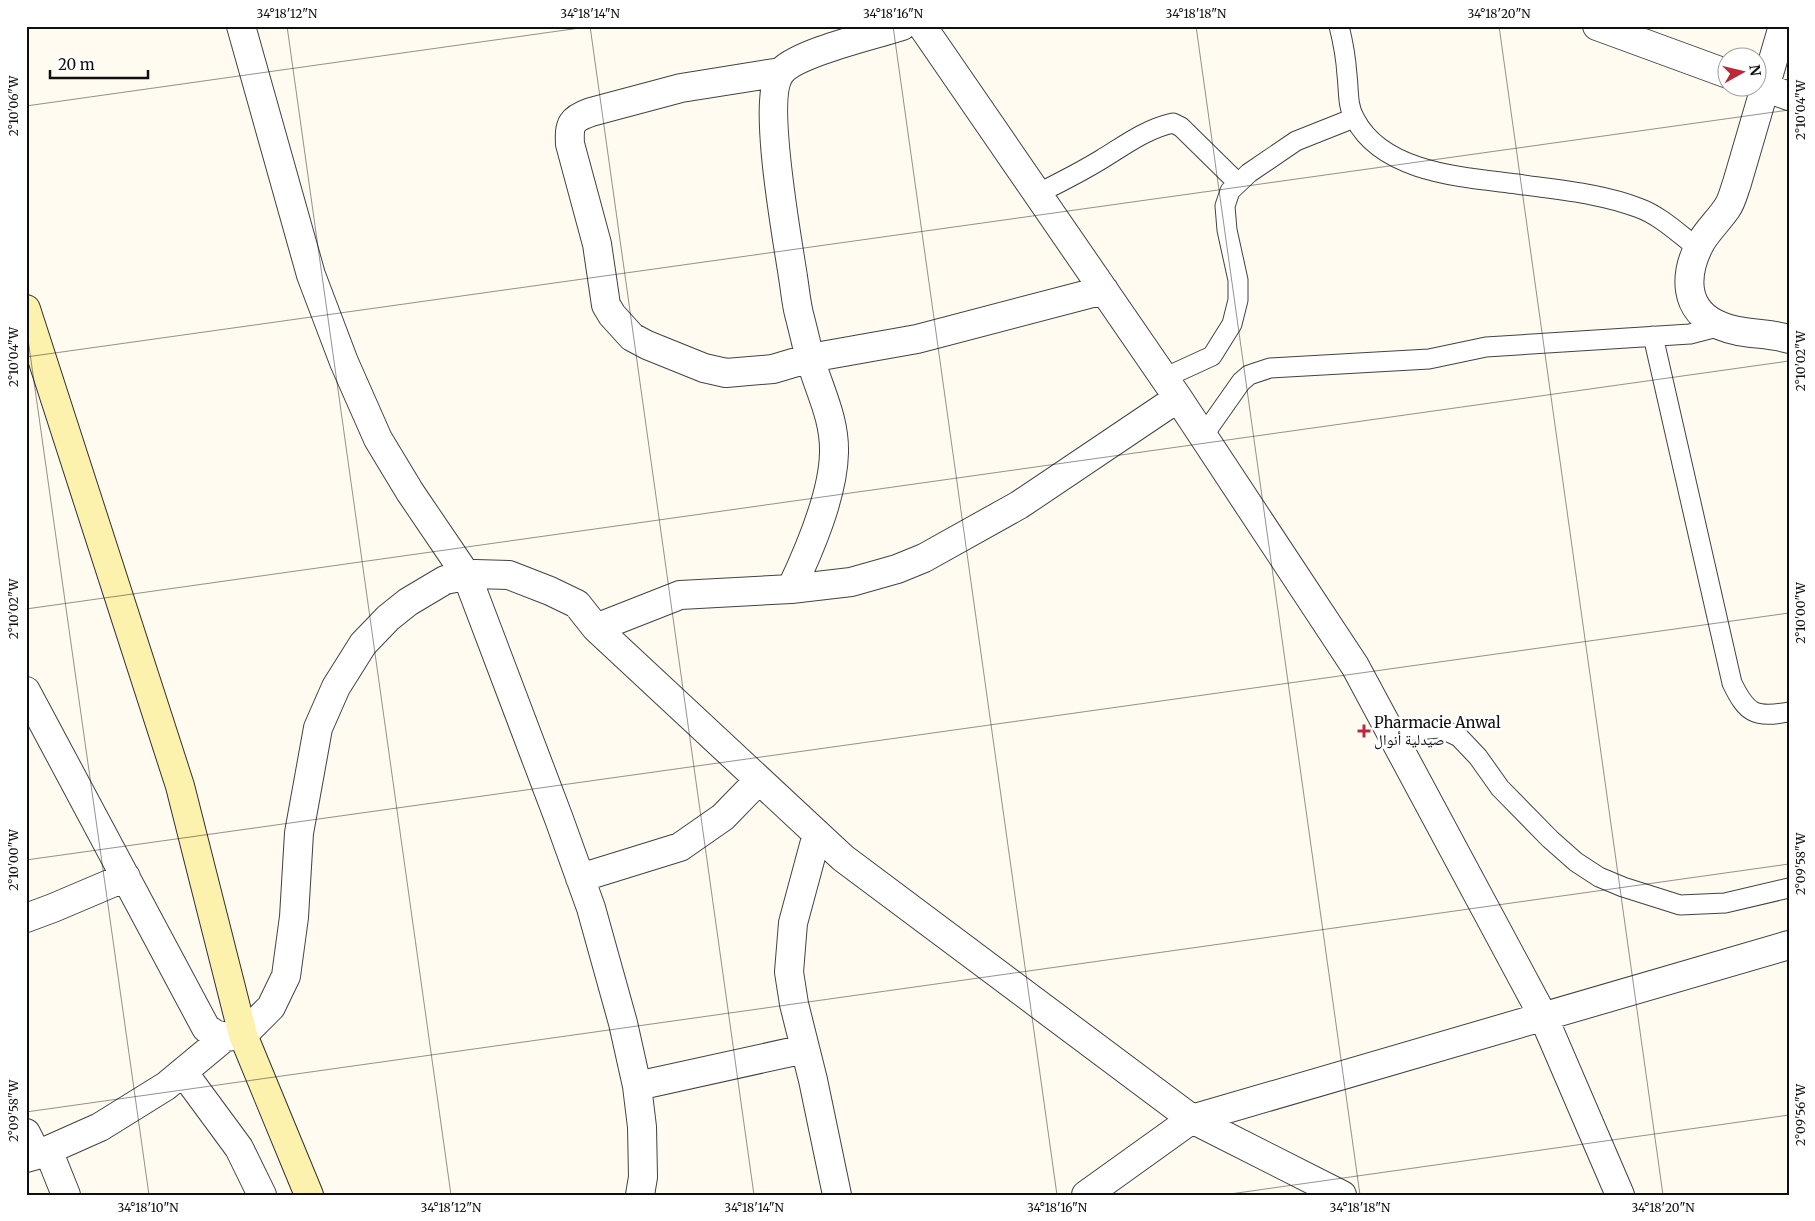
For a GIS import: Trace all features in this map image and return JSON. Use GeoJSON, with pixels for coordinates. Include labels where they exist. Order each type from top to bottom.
{"type":"FeatureCollection","features":[{"type":"Feature","properties":{"kind":"street"},"geometry":{"type":"LineString","coordinates":[[241,26],[311,275],[344,362],[378,439],[410,492],[467,576],[591,908],[623,1023],[637,1086],[642,1127],[643,1176],[640,1195]]}},
{"type":"Feature","properties":{"kind":"street"},"geometry":{"type":"LineString","coordinates":[[791,589],[810,548],[830,483],[834,454],[833,432],[828,409],[810,358],[798,312],[776,155],[774,100],[777,83],[781,72],[793,62],[902,26]]}},
{"type":"Feature","properties":{"kind":"street"},"geometry":{"type":"LineString","coordinates":[[922,26],[1171,388],[1355,666],[1543,1016],[1620,1195]]}},
{"type":"Feature","properties":{"kind":"street"},"geometry":{"type":"LineString","coordinates":[[1597,26],[1718,70]]}},
{"type":"Feature","properties":{"kind":"street"},"geometry":{"type":"LineString","coordinates":[[1783,26],[1770,89],[1728,207],[1702,241],[1692,260],[1689,272],[1690,292],[1696,307],[1706,318],[1721,326],[1789,339]]}},
{"type":"Feature","properties":{"kind":"street"},"geometry":{"type":"LineString","coordinates":[[781,72],[681,88],[591,112],[578,117],[572,123],[569,130],[570,144],[597,244],[606,305],[612,315],[632,336],[647,345],[704,368],[726,374],[772,369],[810,358],[917,339],[1104,290]]}},
{"type":"Feature","properties":{"kind":"street"},"geometry":{"type":"LineString","coordinates":[[26,309],[180,786],[234,1036],[310,1194]]}},
{"type":"Feature","properties":{"kind":"street"},"geometry":{"type":"LineString","coordinates":[[596,628],[680,595],[791,589],[851,582],[897,569],[924,558],[1019,505],[1171,388]]}},
{"type":"Feature","properties":{"kind":"street"},"geometry":{"type":"LineString","coordinates":[[66,1195],[34,1149],[100,1127],[166,1086],[271,1007],[286,976],[294,917],[299,833],[309,771],[318,728],[336,687],[364,644],[388,618],[408,602],[444,580],[475,574],[509,575],[550,590],[577,604],[596,628],[843,858],[1192,1119],[1293,1182],[1342,1195]]}},
{"type":"Feature","properties":{"kind":"street"},"geometry":{"type":"LineString","coordinates":[[26,691],[206,1028],[215,1034],[234,1036]]}},
{"type":"Feature","properties":{"kind":"street"},"geometry":{"type":"LineString","coordinates":[[580,878],[680,847],[723,817],[759,780]]}},
{"type":"Feature","properties":{"kind":"street"},"geometry":{"type":"LineString","coordinates":[[817,834],[792,923],[790,964],[794,1004],[813,1080],[837,1195]]}},
{"type":"Feature","properties":{"kind":"street"},"geometry":{"type":"LineString","coordinates":[[26,918],[126,877]]}},
{"type":"Feature","properties":{"kind":"street"},"geometry":{"type":"LineString","coordinates":[[1086,1195],[1192,1119],[1789,945]]}},
{"type":"Feature","properties":{"kind":"street"},"geometry":{"type":"LineString","coordinates":[[637,1086],[805,1049]]}},
{"type":"Feature","properties":{"kind":"street"},"geometry":{"type":"LineString","coordinates":[[183,1072],[239,1148],[262,1195]]}},
{"type":"Feature","properties":{"kind":"lane"},"geometry":{"type":"LineString","coordinates":[[1339,26],[1347,75],[1348,98],[1354,118],[1366,136],[1381,150],[1409,164],[1446,175],[1580,193],[1615,200],[1640,208],[1654,216],[1698,248]]}},
{"type":"Feature","properties":{"kind":"lane"},"geometry":{"type":"LineString","coordinates":[[1171,388],[1212,356],[1232,324],[1238,300],[1238,280],[1227,230],[1225,206],[1230,191],[1238,183],[1296,141],[1354,118]]}},
{"type":"Feature","properties":{"kind":"lane"},"geometry":{"type":"LineString","coordinates":[[1037,194],[1159,126],[1173,123],[1181,127],[1238,183]]}},
{"type":"Feature","properties":{"kind":"lane"},"geometry":{"type":"LineString","coordinates":[[1203,436],[1241,382],[1249,376],[1270,368],[1429,359],[1486,347],[1690,334],[1721,326]]}},
{"type":"Feature","properties":{"kind":"lane"},"geometry":{"type":"LineString","coordinates":[[1653,336],[1732,683],[1739,698],[1751,711],[1768,715],[1789,712]]}},
{"type":"Feature","properties":{"kind":"lane"},"geometry":{"type":"LineString","coordinates":[[1390,732],[1440,728],[1460,737],[1478,757],[1500,788],[1550,839],[1576,862],[1599,877],[1623,887],[1680,904],[1725,903],[1789,888]]}},
{"type":"Feature","properties":{"kind":"place","name":"Pharmacie Anwal صيدلية أنوال"},"geometry":{"type":"Point","coordinates":[1364,731]}}]}
